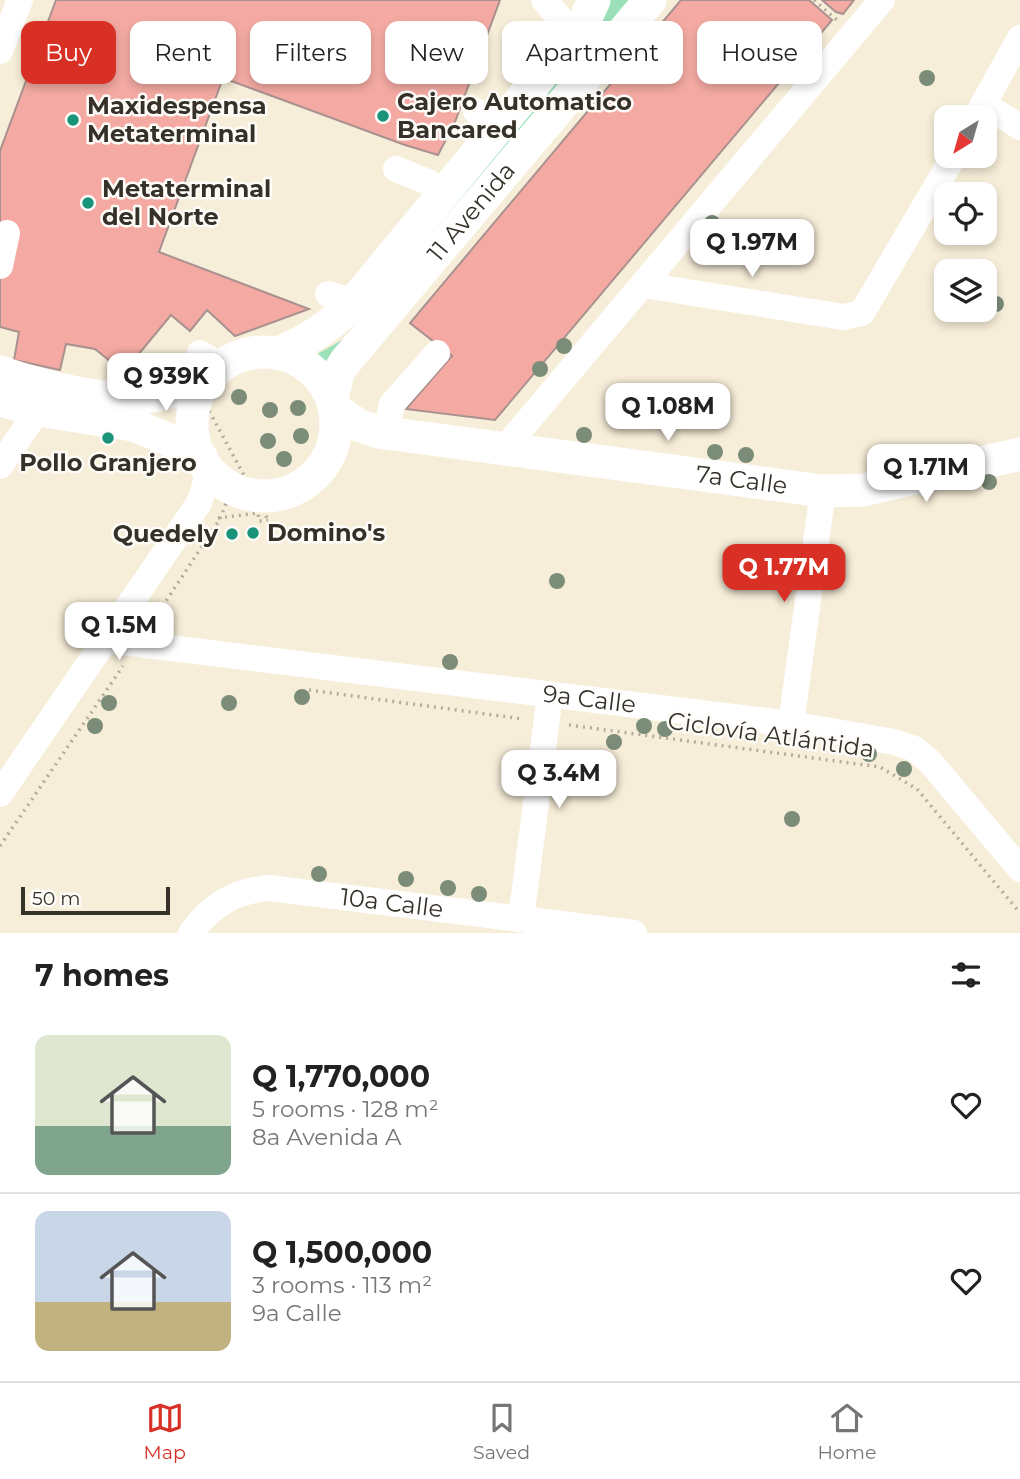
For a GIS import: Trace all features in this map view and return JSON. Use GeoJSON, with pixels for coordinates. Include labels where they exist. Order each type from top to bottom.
{"type":"FeatureCollection","features":[{"type":"Feature","properties":{"kind":"main road","name":"11 Avenida"},"geometry":{"type":"LineString","coordinates":[[333,446],[337,428],[333,404],[338,373],[650,0]]}},
{"type":"Feature","properties":{"kind":"main road","name":"11 Avenida"},"geometry":{"type":"LineString","coordinates":[[579,21],[588,1]]}},
{"type":"Feature","properties":{"kind":"main road","name":"11 Avenida"},"geometry":{"type":"LineString","coordinates":[[278,353],[322,331],[339,318],[341,298],[444,193],[487,120],[524,84]]}},
{"type":"Feature","properties":{"kind":"main road"},"geometry":{"type":"LineString","coordinates":[[0,372],[70,390],[128,399],[157,386],[209,375],[236,358],[257,352],[278,353],[301,362],[320,378],[333,404]]}},
{"type":"Feature","properties":{"kind":"main road"},"geometry":{"type":"LineString","coordinates":[[209,375],[198,395],[193,416],[194,437],[217,474]]}},
{"type":"Feature","properties":{"kind":"main road"},"geometry":{"type":"LineString","coordinates":[[0,400],[37,410],[133,425],[163,437],[248,494],[266,496],[284,493],[300,486],[314,476],[333,446]]}},
{"type":"Feature","properties":{"kind":"main road","name":"7a Calle"},"geometry":{"type":"LineString","coordinates":[[333,404],[358,425],[382,433],[823,491],[872,489],[1020,454]]}},
{"type":"Feature","properties":{"kind":"main road","name":"7a Calle"},"geometry":{"type":"LineString","coordinates":[[333,446],[356,436],[382,433]]}},
{"type":"Feature","properties":{"kind":"street"},"geometry":{"type":"LineString","coordinates":[[0,51],[20,0]]}},
{"type":"Feature","properties":{"kind":"street"},"geometry":{"type":"LineString","coordinates":[[544,0],[561,21]]}},
{"type":"Feature","properties":{"kind":"street"},"geometry":{"type":"LineString","coordinates":[[505,448],[882,0]]}},
{"type":"Feature","properties":{"kind":"street"},"geometry":{"type":"LineString","coordinates":[[982,105],[1020,38]]}},
{"type":"Feature","properties":{"kind":"street"},"geometry":{"type":"LineString","coordinates":[[998,118],[1020,127]]}},
{"type":"Feature","properties":{"kind":"street"},"geometry":{"type":"LineString","coordinates":[[644,285],[843,317],[862,313],[947,168]]}},
{"type":"Feature","properties":{"kind":"street"},"geometry":{"type":"LineString","coordinates":[[396,169],[428,182],[444,193]]}},
{"type":"Feature","properties":{"kind":"street"},"geometry":{"type":"LineString","coordinates":[[0,266],[7,233]]}},
{"type":"Feature","properties":{"kind":"street"},"geometry":{"type":"LineString","coordinates":[[382,433],[392,404],[437,352]]}},
{"type":"Feature","properties":{"kind":"street"},"geometry":{"type":"LineString","coordinates":[[0,466],[37,410]]}},
{"type":"Feature","properties":{"kind":"street"},"geometry":{"type":"LineString","coordinates":[[0,794],[217,474]]}},
{"type":"Feature","properties":{"kind":"street"},"geometry":{"type":"LineString","coordinates":[[791,724],[823,491]]}},
{"type":"Feature","properties":{"kind":"street","name":"9a Calle"},"geometry":{"type":"LineString","coordinates":[[105,640],[791,724],[894,742],[915,749],[931,764],[1020,869]]}},
{"type":"Feature","properties":{"kind":"street"},"geometry":{"type":"LineString","coordinates":[[536,924],[550,695]]}},
{"type":"Feature","properties":{"kind":"street","name":"10a Calle"},"geometry":{"type":"LineString","coordinates":[[191,933],[212,908],[234,895],[257,889],[282,889],[536,924],[634,933]]}},
{"type":"Feature","properties":{"kind":"path"},"geometry":{"type":"LineString","coordinates":[[814,0],[839,22]]}},
{"type":"Feature","properties":{"kind":"path"},"geometry":{"type":"LineString","coordinates":[[199,503],[220,519],[258,513],[259,521],[268,520],[209,375]]}},
{"type":"Feature","properties":{"kind":"path"},"geometry":{"type":"LineString","coordinates":[[0,846],[220,519],[217,474]]}},
{"type":"Feature","properties":{"kind":"path","name":"Ciclovía Atlántida"},"geometry":{"type":"LineString","coordinates":[[301,689],[880,767],[917,789],[1020,913]]}},
{"type":"Feature","properties":{"kind":"green space"},"geometry":{"type":"Polygon","coordinates":[[[609,0],[636,0],[619,21],[593,21],[609,0]]]}},
{"type":"Feature","properties":{"kind":"green space"},"geometry":{"type":"Polygon","coordinates":[[[545,84],[566,84],[330,369],[314,356],[342,340],[408,265],[545,84]]]}},
{"type":"Feature","properties":{"kind":"building","name":"Metaterminal del Norte"},"geometry":{"type":"Polygon","coordinates":[[[56,0],[500,0],[488,33],[488,21],[385,21],[385,84],[469,84],[455,122],[438,155],[236,83],[236,21],[130,21],[130,84],[221,84],[159,252],[309,309],[235,336],[207,310],[190,331],[171,315],[133,361],[121,370],[95,349],[66,344],[60,370],[14,360],[19,332],[0,327],[0,151],[25,84],[116,84],[116,21],[48,21],[56,0]]]}},
{"type":"Feature","properties":{"kind":"building"},"geometry":{"type":"Polygon","coordinates":[[[681,0],[809,0],[832,20],[822,32],[822,21],[697,21],[697,84],[778,84],[495,420],[406,409],[452,356],[410,323],[611,84],[683,84],[683,21],[663,21],[681,0]]]}},
{"type":"Feature","properties":{"kind":"building"},"geometry":{"type":"Polygon","coordinates":[[[822,0],[854,0],[843,14],[836,12],[822,0]]]}},
{"type":"Feature","properties":{"kind":"place","name":"Cajero Automatico Bancared"},"geometry":{"type":"Point","coordinates":[383,116]}},
{"type":"Feature","properties":{"kind":"place","name":"Maxidespensa Metaterminal"},"geometry":{"type":"Point","coordinates":[73,120]}},
{"type":"Feature","properties":{"kind":"place","name":"Metaterminal del Norte"},"geometry":{"type":"Point","coordinates":[88,203]}},
{"type":"Feature","properties":{"kind":"place","name":"Pollo Granjero"},"geometry":{"type":"Point","coordinates":[108,438]}},
{"type":"Feature","properties":{"kind":"place","name":"Domino's"},"geometry":{"type":"Point","coordinates":[253,533]}},
{"type":"Feature","properties":{"kind":"place","name":"Quedely"},"geometry":{"type":"Point","coordinates":[232,534]}}]}
